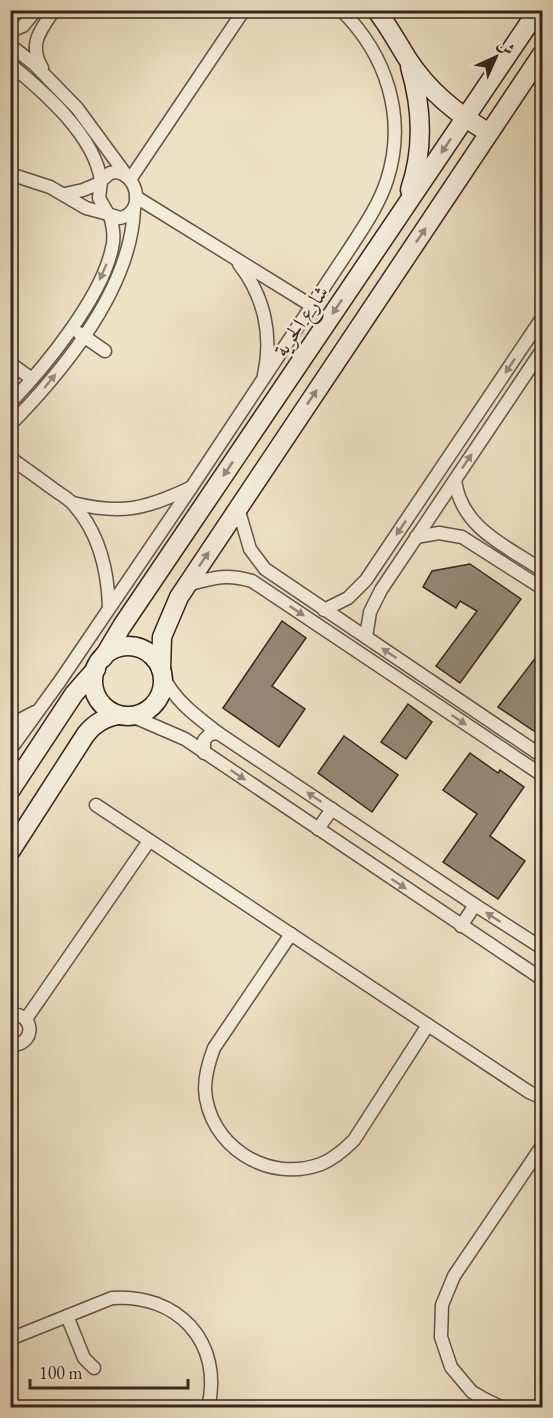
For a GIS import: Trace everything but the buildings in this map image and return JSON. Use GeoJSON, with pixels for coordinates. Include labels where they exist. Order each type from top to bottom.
{"type":"FeatureCollection","features":[{"type":"Feature","properties":{"kind":"street"},"geometry":{"type":"LineString","coordinates":[[10,31],[23,26],[36,10]]}},
{"type":"Feature","properties":{"kind":"street"},"geometry":{"type":"LineString","coordinates":[[50,79],[37,59],[35,44],[54,10]]}},
{"type":"Feature","properties":{"kind":"street"},"geometry":{"type":"LineString","coordinates":[[129,177],[244,10]]}},
{"type":"Feature","properties":{"kind":"street"},"geometry":{"type":"LineString","coordinates":[[10,750],[41,708],[312,306],[369,218],[386,182],[394,144],[394,106],[383,69],[364,36],[341,10]]}},
{"type":"Feature","properties":{"kind":"street"},"geometry":{"type":"LineString","coordinates":[[376,10],[394,34],[408,59],[436,95],[465,119],[489,133]]}},
{"type":"Feature","properties":{"kind":"street","name":"شارع الحرية"},"geometry":{"type":"LineString","coordinates":[[10,790],[17,767],[49,734],[74,694],[99,664],[268,408],[538,10]]}},
{"type":"Feature","properties":{"kind":"street"},"geometry":{"type":"LineString","coordinates":[[23,26],[30,35],[38,36]]}},
{"type":"Feature","properties":{"kind":"street"},"geometry":{"type":"LineString","coordinates":[[10,45],[50,79],[84,116],[129,177],[135,203],[130,243],[105,302],[49,382],[10,425]]}},
{"type":"Feature","properties":{"kind":"street"},"geometry":{"type":"LineString","coordinates":[[10,852],[94,725],[105,718],[146,712],[156,703],[162,690],[162,637],[183,591],[543,54]]}},
{"type":"Feature","properties":{"kind":"street"},"geometry":{"type":"LineString","coordinates":[[403,210],[417,170],[420,148],[418,103],[408,59]]}},
{"type":"Feature","properties":{"kind":"street"},"geometry":{"type":"LineString","coordinates":[[10,64],[55,105],[94,155],[101,182],[99,198],[109,215],[114,236],[110,256],[97,285],[71,327],[32,379],[10,403]]}},
{"type":"Feature","properties":{"kind":"street"},"geometry":{"type":"LineString","coordinates":[[65,194],[83,190],[101,182],[110,173],[116,172],[129,177]]}},
{"type":"Feature","properties":{"kind":"street"},"geometry":{"type":"LineString","coordinates":[[10,174],[35,181],[65,194],[86,208],[115,218],[126,217],[135,203]]}},
{"type":"Feature","properties":{"kind":"street"},"geometry":{"type":"LineString","coordinates":[[135,203],[312,306]]}},
{"type":"Feature","properties":{"kind":"street"},"geometry":{"type":"LineString","coordinates":[[234,259],[248,276],[259,297],[265,318],[268,340],[267,363],[263,379]]}},
{"type":"Feature","properties":{"kind":"street"},"geometry":{"type":"LineString","coordinates":[[324,610],[348,598],[366,580],[543,318]]}},
{"type":"Feature","properties":{"kind":"street"},"geometry":{"type":"LineString","coordinates":[[71,327],[105,351]]}},
{"type":"Feature","properties":{"kind":"street"},"geometry":{"type":"LineString","coordinates":[[366,637],[370,612],[381,590],[541,354]]}},
{"type":"Feature","properties":{"kind":"street"},"geometry":{"type":"LineString","coordinates":[[10,363],[32,379]]}},
{"type":"Feature","properties":{"kind":"street"},"geometry":{"type":"LineString","coordinates":[[485,402],[500,412]]}},
{"type":"Feature","properties":{"kind":"street"},"geometry":{"type":"LineString","coordinates":[[268,408],[293,424]]}},
{"type":"Feature","properties":{"kind":"street"},"geometry":{"type":"LineString","coordinates":[[10,458],[73,503],[86,522],[100,552],[108,585],[109,608]]}},
{"type":"Feature","properties":{"kind":"street"},"geometry":{"type":"LineString","coordinates":[[455,480],[460,502],[472,521],[543,570]]}},
{"type":"Feature","properties":{"kind":"street"},"geometry":{"type":"LineString","coordinates":[[73,503],[95,508],[134,509],[153,504],[190,488]]}},
{"type":"Feature","properties":{"kind":"street"},"geometry":{"type":"LineString","coordinates":[[238,508],[250,549],[265,569],[543,756]]}},
{"type":"Feature","properties":{"kind":"street"},"geometry":{"type":"LineString","coordinates":[[416,537],[428,534],[451,534],[462,537],[543,588]]}},
{"type":"Feature","properties":{"kind":"street"},"geometry":{"type":"LineString","coordinates":[[481,547],[480,538],[489,534]]}},
{"type":"Feature","properties":{"kind":"street"},"geometry":{"type":"LineString","coordinates":[[154,580],[153,590],[159,599],[170,602],[183,591],[222,576],[237,576],[252,581],[543,775]]}},
{"type":"Feature","properties":{"kind":"street"},"geometry":{"type":"LineString","coordinates":[[265,590],[265,581],[275,576]]}},
{"type":"Feature","properties":{"kind":"street"},"geometry":{"type":"LineString","coordinates":[[366,580],[369,588],[375,591],[381,590]]}},
{"type":"Feature","properties":{"kind":"street"},"geometry":{"type":"LineString","coordinates":[[541,946],[475,905],[218,733],[184,706],[170,691],[162,673],[148,653],[135,647],[121,647],[99,664],[94,683],[97,697],[106,708],[185,739],[543,979]]}},
{"type":"Feature","properties":{"kind":"street"},"geometry":{"type":"LineString","coordinates":[[408,686],[417,672]]}},
{"type":"Feature","properties":{"kind":"street"},"geometry":{"type":"LineString","coordinates":[[10,725],[27,718],[41,708]]}},
{"type":"Feature","properties":{"kind":"street"},"geometry":{"type":"LineString","coordinates":[[49,734],[55,732],[67,735],[75,752]]}},
{"type":"Feature","properties":{"kind":"street"},"geometry":{"type":"LineString","coordinates":[[204,753],[204,740],[210,734],[218,733]]}},
{"type":"Feature","properties":{"kind":"street"},"geometry":{"type":"LineString","coordinates":[[96,805],[529,1092],[543,1098]]}},
{"type":"Feature","properties":{"kind":"street"},"geometry":{"type":"LineString","coordinates":[[318,829],[332,809]]}},
{"type":"Feature","properties":{"kind":"street"},"geometry":{"type":"LineString","coordinates":[[26,1019],[149,841]]}},
{"type":"Feature","properties":{"kind":"street"},"geometry":{"type":"LineString","coordinates":[[461,926],[475,905]]}},
{"type":"Feature","properties":{"kind":"street"},"geometry":{"type":"LineString","coordinates":[[291,934],[214,1048],[207,1068],[205,1088],[208,1108],[216,1127],[228,1143],[246,1157],[262,1165],[282,1170],[302,1169],[321,1164],[339,1154],[354,1140],[428,1025]]}},
{"type":"Feature","properties":{"kind":"street"},"geometry":{"type":"LineString","coordinates":[[10,1014],[18,1014],[26,1019],[30,1028],[28,1037],[21,1044],[10,1045]]}},
{"type":"Feature","properties":{"kind":"street"},"geometry":{"type":"LineString","coordinates":[[503,1407],[486,1401],[472,1392],[452,1367],[441,1337],[442,1305],[446,1290],[454,1276],[543,1146]]}},
{"type":"Feature","properties":{"kind":"street"},"geometry":{"type":"LineString","coordinates":[[10,1339],[112,1298],[147,1299],[164,1305],[179,1315],[197,1335],[208,1359],[212,1377],[208,1407]]}},
{"type":"Feature","properties":{"kind":"street"},"geometry":{"type":"LineString","coordinates":[[67,1316],[84,1358],[94,1368]]}}]}
